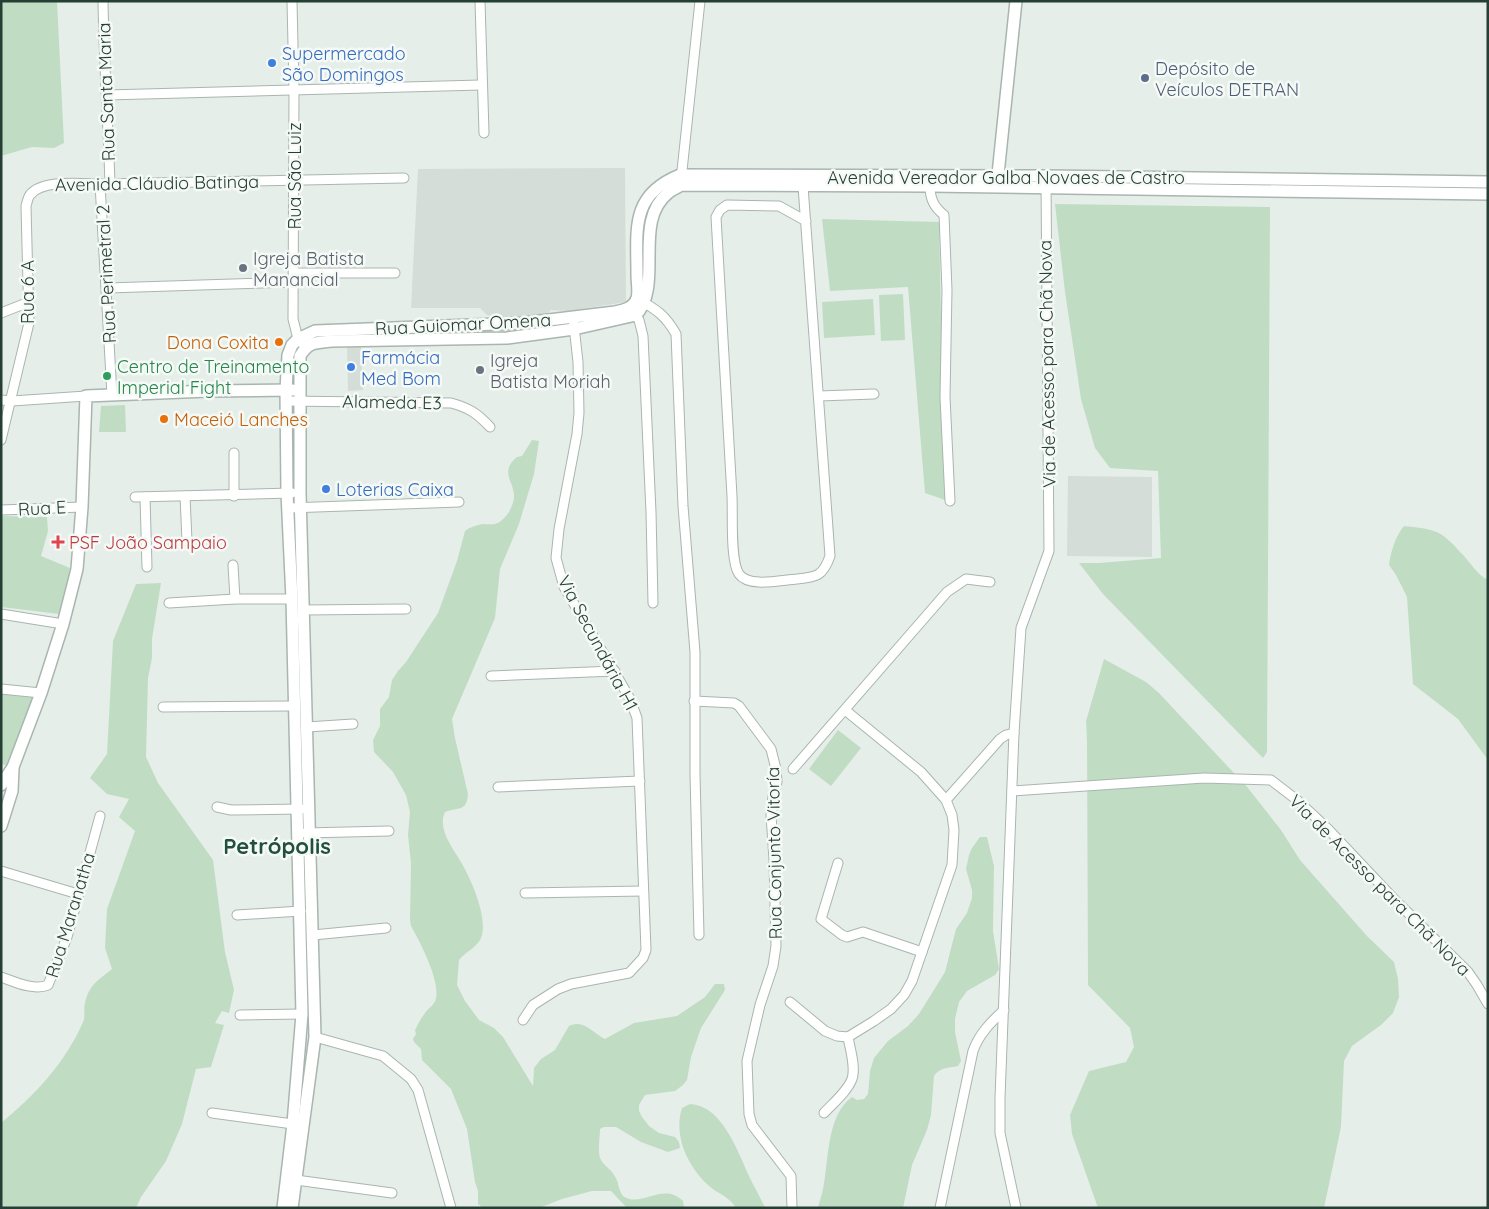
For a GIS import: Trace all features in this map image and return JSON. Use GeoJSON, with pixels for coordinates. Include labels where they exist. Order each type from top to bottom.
{"type":"FeatureCollection","features":[{"type":"Feature","properties":{"kind":"street","name":"Rua Santa Maria"},"geometry":{"type":"LineString","coordinates":[[103,1],[110,184]]}},
{"type":"Feature","properties":{"kind":"street","name":"Rua São Luiz"},"geometry":{"type":"LineString","coordinates":[[292,1],[294,90],[293,319],[302,343]]}},
{"type":"Feature","properties":{"kind":"street"},"geometry":{"type":"LineString","coordinates":[[480,1],[481,85],[484,133]]}},
{"type":"Feature","properties":{"kind":"street"},"geometry":{"type":"LineString","coordinates":[[681,180],[700,1]]}},
{"type":"Feature","properties":{"kind":"street"},"geometry":{"type":"LineString","coordinates":[[997,182],[1016,1]]}},
{"type":"Feature","properties":{"kind":"street"},"geometry":{"type":"LineString","coordinates":[[107,95],[481,85]]}},
{"type":"Feature","properties":{"kind":"street","name":"Avenida Vereador Galba Novaes de Castro"},"geometry":{"type":"LineString","coordinates":[[681,180],[803,186],[930,186],[997,182],[1046,176],[1488,182]]}},
{"type":"Feature","properties":{"kind":"street","name":"Via de Acesso para Chã Nova"},"geometry":{"type":"LineString","coordinates":[[1014,733],[1021,628],[1049,551],[1046,176]]}},
{"type":"Feature","properties":{"kind":"street","name":"Avenida Cláudio Batinga"},"geometry":{"type":"LineString","coordinates":[[26,231],[26,206],[30,195],[42,186],[69,183],[110,184],[404,178]]}},
{"type":"Feature","properties":{"kind":"street","name":"Avenida Vereador Galba Novaes de Castro"},"geometry":{"type":"LineString","coordinates":[[641,300],[637,230],[640,211],[649,195],[667,180],[997,182],[1046,188],[1488,194]]}},
{"type":"Feature","properties":{"kind":"street","name":"Rua Perimetral 2"},"geometry":{"type":"LineString","coordinates":[[100,184],[112,395]]}},
{"type":"Feature","properties":{"kind":"street"},"geometry":{"type":"LineString","coordinates":[[803,186],[806,221],[819,396],[830,556],[826,566],[815,577],[750,582],[740,576],[734,559],[716,217],[720,210],[728,205],[779,206],[806,221]]}},
{"type":"Feature","properties":{"kind":"street"},"geometry":{"type":"LineString","coordinates":[[930,186],[930,196],[936,208],[944,215],[947,290],[945,412],[950,501]]}},
{"type":"Feature","properties":{"kind":"street","name":"Rua 6 A"},"geometry":{"type":"LineString","coordinates":[[1,440],[12,401],[29,323],[26,231]]}},
{"type":"Feature","properties":{"kind":"street"},"geometry":{"type":"LineString","coordinates":[[107,288],[395,273]]}},
{"type":"Feature","properties":{"kind":"street"},"geometry":{"type":"LineString","coordinates":[[653,603],[643,336],[639,320],[632,312],[641,300],[660,312],[668,320],[676,334],[683,506],[694,652],[694,774],[699,935]]}},
{"type":"Feature","properties":{"kind":"street"},"geometry":{"type":"LineString","coordinates":[[1,313],[29,302]]}},
{"type":"Feature","properties":{"kind":"street","name":"Rua Guiomar Omena"},"geometry":{"type":"LineString","coordinates":[[302,343],[315,331],[524,323],[615,312],[632,312]]}},
{"type":"Feature","properties":{"kind":"street","name":"Rua Guiomar Omena"},"geometry":{"type":"LineString","coordinates":[[302,343],[508,338],[574,329],[632,312]]}},
{"type":"Feature","properties":{"kind":"street","name":"Via Secundária H1"},"geometry":{"type":"LineString","coordinates":[[523,1020],[533,1005],[558,989],[571,984],[630,973],[642,958],[646,942],[637,718],[630,699],[615,671],[564,587],[556,558],[559,529],[577,434],[579,413],[578,362],[573,317]]}},
{"type":"Feature","properties":{"kind":"street"},"geometry":{"type":"LineString","coordinates":[[282,1208],[293,1124],[302,1014],[301,911],[296,810],[286,395],[288,356],[292,345],[302,343],[299,395],[300,493],[302,507],[315,1037],[292,1208]]}},
{"type":"Feature","properties":{"kind":"street"},"geometry":{"type":"LineString","coordinates":[[819,396],[874,394]]}},
{"type":"Feature","properties":{"kind":"street"},"geometry":{"type":"LineString","coordinates":[[1,400],[112,395],[299,395]]}},
{"type":"Feature","properties":{"kind":"street","name":"Alameda E3"},"geometry":{"type":"LineString","coordinates":[[299,395],[451,402],[478,414],[490,427]]}},
{"type":"Feature","properties":{"kind":"street"},"geometry":{"type":"LineString","coordinates":[[1,785],[13,767],[41,693],[63,624],[77,569],[82,507],[86,396]]}},
{"type":"Feature","properties":{"kind":"street"},"geometry":{"type":"LineString","coordinates":[[234,453],[234,496]]}},
{"type":"Feature","properties":{"kind":"street"},"geometry":{"type":"LineString","coordinates":[[147,567],[140,497],[300,493]]}},
{"type":"Feature","properties":{"kind":"street"},"geometry":{"type":"LineString","coordinates":[[185,496],[188,542]]}},
{"type":"Feature","properties":{"kind":"street"},"geometry":{"type":"LineString","coordinates":[[288,508],[460,502]]}},
{"type":"Feature","properties":{"kind":"street","name":"Rua E"},"geometry":{"type":"LineString","coordinates":[[1,510],[82,507]]}},
{"type":"Feature","properties":{"kind":"street"},"geometry":{"type":"LineString","coordinates":[[233,565],[235,599]]}},
{"type":"Feature","properties":{"kind":"street"},"geometry":{"type":"LineString","coordinates":[[793,769],[947,592],[966,579],[990,582]]}},
{"type":"Feature","properties":{"kind":"street"},"geometry":{"type":"LineString","coordinates":[[169,603],[235,599],[292,599]]}},
{"type":"Feature","properties":{"kind":"street"},"geometry":{"type":"LineString","coordinates":[[304,610],[406,609]]}},
{"type":"Feature","properties":{"kind":"street"},"geometry":{"type":"LineString","coordinates":[[1,614],[63,624]]}},
{"type":"Feature","properties":{"kind":"street"},"geometry":{"type":"LineString","coordinates":[[492,676],[615,671]]}},
{"type":"Feature","properties":{"kind":"street"},"geometry":{"type":"LineString","coordinates":[[1,689],[41,693]]}},
{"type":"Feature","properties":{"kind":"street","name":"Rua Conjunto Vitoría"},"geometry":{"type":"LineString","coordinates":[[694,701],[734,703],[739,706],[771,749],[776,769],[777,782],[771,815],[776,946],[773,966],[760,1005],[747,1061],[749,1114],[752,1125],[791,1176],[792,1208]]}},
{"type":"Feature","properties":{"kind":"street"},"geometry":{"type":"LineString","coordinates":[[163,707],[294,706]]}},
{"type":"Feature","properties":{"kind":"street"},"geometry":{"type":"LineString","coordinates":[[790,1002],[825,1031],[837,1036],[848,1037],[891,1009],[912,981],[952,865],[954,830],[952,814],[946,800],[921,772],[845,710]]}},
{"type":"Feature","properties":{"kind":"street"},"geometry":{"type":"LineString","coordinates":[[308,726],[353,724]]}},
{"type":"Feature","properties":{"kind":"street"},"geometry":{"type":"LineString","coordinates":[[946,800],[1000,739],[1014,733],[1000,1133],[1016,1208]]}},
{"type":"Feature","properties":{"kind":"street"},"geometry":{"type":"LineString","coordinates":[[1,826],[12,791],[13,767]]}},
{"type":"Feature","properties":{"kind":"street","name":"Via de Acesso para Chã Nova"},"geometry":{"type":"LineString","coordinates":[[1012,791],[1204,778],[1271,780],[1328,829],[1396,901],[1468,972],[1488,1004]]}},
{"type":"Feature","properties":{"kind":"street"},"geometry":{"type":"LineString","coordinates":[[498,787],[640,781]]}},
{"type":"Feature","properties":{"kind":"street"},"geometry":{"type":"LineString","coordinates":[[217,807],[231,810],[309,809]]}},
{"type":"Feature","properties":{"kind":"street","name":"Rua Maranatha"},"geometry":{"type":"LineString","coordinates":[[1,977],[20,984],[42,988],[48,985],[67,937],[100,816]]}},
{"type":"Feature","properties":{"kind":"street"},"geometry":{"type":"LineString","coordinates":[[297,833],[389,832]]}},
{"type":"Feature","properties":{"kind":"street"},"geometry":{"type":"LineString","coordinates":[[838,864],[821,919],[847,937],[863,932],[922,952]]}},
{"type":"Feature","properties":{"kind":"street"},"geometry":{"type":"LineString","coordinates":[[1,871],[78,894]]}},
{"type":"Feature","properties":{"kind":"street"},"geometry":{"type":"LineString","coordinates":[[525,893],[643,891]]}},
{"type":"Feature","properties":{"kind":"street"},"geometry":{"type":"LineString","coordinates":[[237,914],[301,911]]}},
{"type":"Feature","properties":{"kind":"street"},"geometry":{"type":"LineString","coordinates":[[312,935],[386,928]]}},
{"type":"Feature","properties":{"kind":"street"},"geometry":{"type":"LineString","coordinates":[[940,1208],[973,1051],[988,1025],[1004,1010]]}},
{"type":"Feature","properties":{"kind":"street"},"geometry":{"type":"LineString","coordinates":[[240,1015],[302,1014]]}},
{"type":"Feature","properties":{"kind":"street"},"geometry":{"type":"LineString","coordinates":[[315,1037],[382,1056],[411,1079],[418,1090],[451,1208]]}},
{"type":"Feature","properties":{"kind":"street"},"geometry":{"type":"LineString","coordinates":[[824,1113],[847,1088],[852,1079],[853,1068],[848,1037]]}},
{"type":"Feature","properties":{"kind":"street"},"geometry":{"type":"LineString","coordinates":[[212,1113],[293,1124]]}},
{"type":"Feature","properties":{"kind":"street"},"geometry":{"type":"LineString","coordinates":[[296,1180],[392,1193]]}},
{"type":"Feature","properties":{"kind":"shaded area"},"geometry":{"type":"Polygon","coordinates":[[[625,168],[626,302],[568,311],[551,310],[540,316],[495,317],[487,315],[480,308],[411,308],[418,169],[625,168]]]}},
{"type":"Feature","properties":{"kind":"shaded area"},"geometry":{"type":"Polygon","coordinates":[[[347,346],[361,346],[363,390],[348,391],[347,346]]]}},
{"type":"Feature","properties":{"kind":"shaded area"},"geometry":{"type":"Polygon","coordinates":[[[1068,476],[1152,477],[1152,557],[1067,556],[1068,476]]]}},
{"type":"Feature","properties":{"kind":"green space"},"geometry":{"type":"Polygon","coordinates":[[[1,1],[57,1],[64,143],[54,148],[32,147],[1,156],[1,1]]]}},
{"type":"Feature","properties":{"kind":"green space"},"geometry":{"type":"Polygon","coordinates":[[[1055,204],[1270,207],[1267,752],[1263,758],[1103,594],[1079,563],[1161,558],[1158,471],[1110,468],[1095,448],[1081,399],[1065,292],[1055,204]]]}},
{"type":"Feature","properties":{"kind":"green space"},"geometry":{"type":"Polygon","coordinates":[[[822,219],[939,222],[945,500],[925,493],[908,287],[830,291],[822,219]]]}},
{"type":"Feature","properties":{"kind":"green space"},"geometry":{"type":"Polygon","coordinates":[[[903,294],[905,340],[881,341],[879,295],[903,294]]]}},
{"type":"Feature","properties":{"kind":"green space"},"geometry":{"type":"Polygon","coordinates":[[[873,299],[875,335],[824,338],[822,302],[873,299]]]}},
{"type":"Feature","properties":{"kind":"green space"},"geometry":{"type":"Polygon","coordinates":[[[125,405],[126,432],[99,432],[101,406],[125,405]]]}},
{"type":"Feature","properties":{"kind":"green space"},"geometry":{"type":"Polygon","coordinates":[[[532,440],[539,441],[534,474],[519,524],[500,569],[495,618],[452,719],[468,794],[464,806],[445,812],[443,818],[444,832],[473,887],[480,908],[483,927],[478,943],[459,960],[457,985],[465,1001],[479,1020],[494,1028],[503,1037],[533,1086],[534,1068],[541,1059],[555,1050],[569,1026],[575,1024],[584,1025],[605,1039],[634,1023],[677,1016],[705,997],[715,984],[724,984],[725,990],[701,1028],[691,1057],[687,1080],[675,1091],[645,1095],[639,1105],[639,1111],[649,1126],[659,1133],[675,1137],[679,1142],[680,1148],[668,1152],[641,1142],[616,1127],[600,1129],[600,1157],[602,1162],[616,1177],[623,1196],[637,1199],[667,1194],[683,1201],[684,1208],[627,1208],[611,1191],[592,1191],[562,1199],[539,1208],[483,1208],[478,1204],[478,1191],[467,1129],[451,1089],[422,1060],[421,1049],[413,1039],[420,1021],[435,1000],[435,981],[410,920],[411,863],[408,835],[410,812],[406,795],[393,772],[374,752],[373,740],[380,726],[380,709],[389,697],[392,680],[438,613],[457,561],[465,531],[478,525],[497,523],[506,515],[514,499],[508,472],[509,467],[517,457],[522,456],[532,440]]]}},
{"type":"Feature","properties":{"kind":"green space"},"geometry":{"type":"Polygon","coordinates":[[[1,516],[47,517],[48,531],[41,556],[70,568],[59,614],[1,607],[1,516]]]}},
{"type":"Feature","properties":{"kind":"green space"},"geometry":{"type":"Polygon","coordinates":[[[1404,526],[1434,531],[1449,540],[1478,572],[1488,579],[1488,760],[1458,719],[1413,684],[1407,597],[1389,565],[1394,544],[1404,526]]]}},
{"type":"Feature","properties":{"kind":"green space"},"geometry":{"type":"Polygon","coordinates":[[[161,583],[148,678],[146,757],[158,783],[213,860],[225,952],[234,990],[229,1013],[222,1011],[215,1023],[224,1025],[211,1067],[196,1069],[182,1124],[166,1161],[141,1197],[136,1208],[1,1208],[1,1123],[37,1090],[68,1051],[84,1020],[84,1006],[89,991],[95,983],[112,969],[105,948],[107,909],[135,831],[119,817],[129,799],[107,794],[90,778],[107,754],[113,641],[136,584],[161,583]]]}},
{"type":"Feature","properties":{"kind":"green space"},"geometry":{"type":"Polygon","coordinates":[[[1104,659],[1146,682],[1159,693],[1248,788],[1281,830],[1300,860],[1367,936],[1394,962],[1398,979],[1399,997],[1393,1013],[1381,1025],[1352,1046],[1344,1061],[1341,1127],[1324,1208],[1098,1208],[1072,1134],[1070,1115],[1089,1071],[1126,1062],[1134,1047],[1130,1028],[1088,985],[1086,721],[1104,659]]]}},
{"type":"Feature","properties":{"kind":"green space"},"geometry":{"type":"Polygon","coordinates":[[[1,692],[35,697],[9,766],[1,764],[1,692]]]}},
{"type":"Feature","properties":{"kind":"green space"},"geometry":{"type":"Polygon","coordinates":[[[838,730],[861,748],[831,786],[809,769],[838,730]]]}},
{"type":"Feature","properties":{"kind":"green space"},"geometry":{"type":"Polygon","coordinates":[[[980,837],[987,837],[994,866],[993,931],[999,969],[995,975],[967,991],[959,1002],[955,1019],[955,1032],[961,1061],[958,1066],[942,1069],[934,1076],[931,1115],[927,1130],[912,1165],[903,1208],[818,1208],[823,1189],[830,1139],[837,1115],[852,1097],[857,1100],[864,1099],[868,1094],[870,1071],[874,1058],[888,1041],[908,1026],[919,1014],[945,972],[956,929],[967,913],[972,898],[972,890],[966,869],[972,848],[980,837]]]}},
{"type":"Feature","properties":{"kind":"green space"},"geometry":{"type":"Polygon","coordinates":[[[690,1104],[701,1106],[720,1121],[734,1143],[765,1208],[736,1208],[727,1198],[709,1186],[695,1170],[684,1150],[679,1129],[682,1108],[690,1104]]]}},
{"type":"Feature","properties":{"kind":"place","name":"Supermercado São Domingos"},"geometry":{"type":"Point","coordinates":[272,63]}},
{"type":"Feature","properties":{"kind":"place","name":"Depósito de Veículos DETRAN"},"geometry":{"type":"Point","coordinates":[1145,78]}},
{"type":"Feature","properties":{"kind":"place","name":"Igreja Batista Manancial"},"geometry":{"type":"Point","coordinates":[243,268]}},
{"type":"Feature","properties":{"kind":"place","name":"Dona Coxita"},"geometry":{"type":"Point","coordinates":[279,342]}},
{"type":"Feature","properties":{"kind":"place","name":"Farmácia Med Bom"},"geometry":{"type":"Point","coordinates":[351,367]}},
{"type":"Feature","properties":{"kind":"place","name":"Igreja Batista Moriah"},"geometry":{"type":"Point","coordinates":[480,370]}},
{"type":"Feature","properties":{"kind":"place","name":"Centro de Treinamento Imperial Fight"},"geometry":{"type":"Point","coordinates":[107,376]}},
{"type":"Feature","properties":{"kind":"place","name":"Maceió Lanches"},"geometry":{"type":"Point","coordinates":[164,419]}},
{"type":"Feature","properties":{"kind":"place","name":"Loterias Caixa"},"geometry":{"type":"Point","coordinates":[326,489]}},
{"type":"Feature","properties":{"kind":"place","name":"PSF João Sampaio"},"geometry":{"type":"Point","coordinates":[58,542]}},
{"type":"Feature","properties":{"kind":"district","name":"Petrópolis"},"geometry":{"type":"Point","coordinates":[277,846]}}]}
